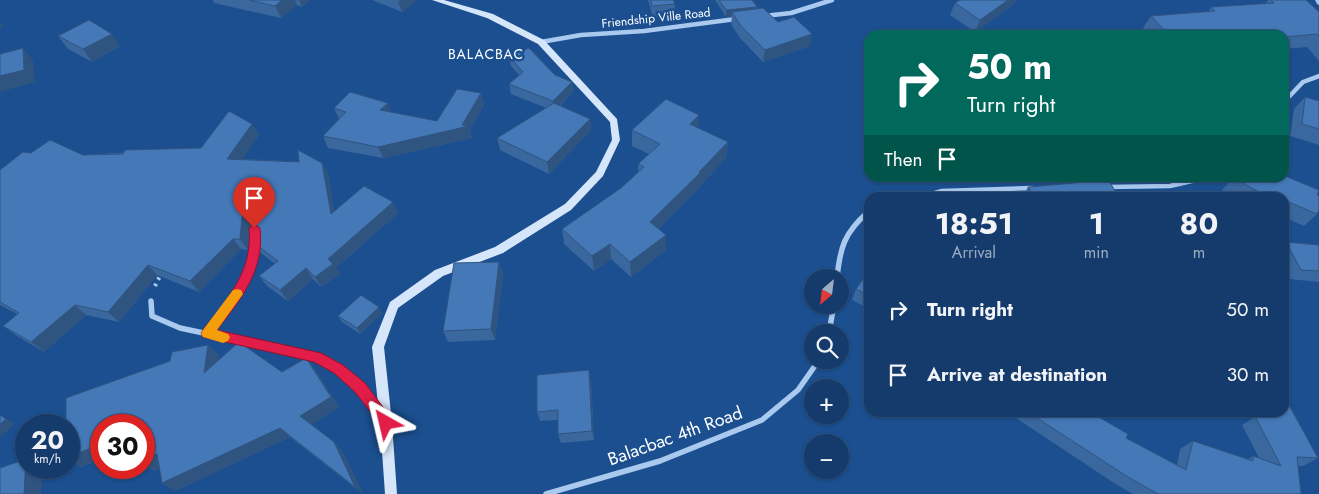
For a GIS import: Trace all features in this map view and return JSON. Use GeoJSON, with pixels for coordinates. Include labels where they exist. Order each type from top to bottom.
{"type":"FeatureCollection","features":[{"type":"Feature","properties":{"kind":"main road"},"geometry":{"type":"LineString","coordinates":[[390,494],[386,423],[378,347],[394,305],[439,273],[499,250],[568,207],[600,174],[616,140],[614,121],[540,42],[490,16],[436,0]]}},
{"type":"Feature","properties":{"kind":"street"},"geometry":{"type":"LineString","coordinates":[[761,16],[791,13],[832,0]]}},
{"type":"Feature","properties":{"kind":"street","name":"Friendship Ville Road"},"geometry":{"type":"LineString","coordinates":[[540,42],[581,35],[644,31],[741,19]]}},
{"type":"Feature","properties":{"kind":"street"},"geometry":{"type":"LineString","coordinates":[[1289,96],[1300,83],[1310,77],[1319,76]]}},
{"type":"Feature","properties":{"kind":"street"},"geometry":{"type":"LineString","coordinates":[[1099,187],[1170,186],[1188,182]]}},
{"type":"Feature","properties":{"kind":"street"},"geometry":{"type":"LineString","coordinates":[[938,192],[1041,188]]}},
{"type":"Feature","properties":{"kind":"street"},"geometry":{"type":"LineString","coordinates":[[838,269],[840,249],[850,228],[864,216]]}},
{"type":"Feature","properties":{"kind":"street"},"geometry":{"type":"LineString","coordinates":[[208,333],[231,303],[250,271],[254,256],[255,234]]}},
{"type":"Feature","properties":{"kind":"street"},"geometry":{"type":"LineString","coordinates":[[151,301],[152,316],[180,328],[317,357],[338,369],[360,387],[386,423]]}},
{"type":"Feature","properties":{"kind":"street","name":"Balacbac 4th Road"},"geometry":{"type":"LineString","coordinates":[[546,494],[660,461],[762,420],[798,390],[812,369]]}},
{"type":"Feature","properties":{"kind":"path"},"geometry":{"type":"LineString","coordinates":[[151,301],[153,289],[165,268]]}},
{"type":"Feature","properties":{"kind":"building"},"geometry":{"type":"Polygon","coordinates":[[[249,0],[282,0],[275,6],[249,0]]]}},
{"type":"Feature","properties":{"kind":"building"},"geometry":{"type":"Polygon","coordinates":[[[651,0],[673,0],[675,4],[652,6],[651,0]]]}},
{"type":"Feature","properties":{"kind":"building"},"geometry":{"type":"Polygon","coordinates":[[[719,0],[752,0],[757,7],[726,10],[719,0]]]}},
{"type":"Feature","properties":{"kind":"building"},"geometry":{"type":"Polygon","coordinates":[[[960,0],[1008,0],[980,20],[955,3],[960,0]]]}},
{"type":"Feature","properties":{"kind":"building"},"geometry":{"type":"Polygon","coordinates":[[[1271,0],[1306,0],[1319,12],[1319,37],[1317,34],[1289,37],[1289,30],[1164,30],[1151,16],[1215,11],[1211,7],[1274,3],[1271,0]]]}},
{"type":"Feature","properties":{"kind":"building"},"geometry":{"type":"Polygon","coordinates":[[[763,8],[778,22],[794,17],[812,34],[765,50],[741,26],[732,12],[763,8]]]}},
{"type":"Feature","properties":{"kind":"building"},"geometry":{"type":"Polygon","coordinates":[[[89,20],[112,34],[83,49],[58,36],[89,20]]]}},
{"type":"Feature","properties":{"kind":"building"},"geometry":{"type":"Polygon","coordinates":[[[23,48],[24,70],[0,76],[0,54],[23,48]]]}},
{"type":"Feature","properties":{"kind":"building"},"geometry":{"type":"Polygon","coordinates":[[[529,48],[555,75],[572,82],[553,101],[509,84],[523,72],[509,56],[529,48]]]}},
{"type":"Feature","properties":{"kind":"building"},"geometry":{"type":"Polygon","coordinates":[[[457,89],[481,93],[462,125],[469,126],[378,147],[323,136],[346,112],[334,108],[350,92],[388,103],[380,110],[437,121],[457,89]]]}},
{"type":"Feature","properties":{"kind":"building"},"geometry":{"type":"Polygon","coordinates":[[[1305,97],[1319,101],[1319,129],[1302,124],[1305,97]]]}},
{"type":"Feature","properties":{"kind":"building"},"geometry":{"type":"Polygon","coordinates":[[[666,99],[699,115],[690,124],[728,142],[700,173],[650,222],[666,235],[630,262],[610,244],[592,256],[562,229],[621,188],[644,167],[638,164],[660,144],[632,130],[666,99]]]}},
{"type":"Feature","properties":{"kind":"building"},"geometry":{"type":"Polygon","coordinates":[[[554,103],[590,119],[547,162],[497,138],[554,103]]]}},
{"type":"Feature","properties":{"kind":"building"},"geometry":{"type":"Polygon","coordinates":[[[229,111],[252,124],[227,159],[299,162],[298,150],[322,163],[331,214],[364,186],[393,202],[328,259],[333,264],[315,277],[306,268],[280,290],[259,276],[278,261],[250,240],[251,217],[249,213],[245,213],[242,217],[240,239],[233,239],[190,281],[148,265],[108,312],[75,305],[31,342],[3,326],[19,313],[0,302],[0,170],[23,152],[31,153],[50,140],[83,155],[123,154],[125,150],[201,148],[229,111]]]}},
{"type":"Feature","properties":{"kind":"building"},"geometry":{"type":"Polygon","coordinates":[[[1289,178],[1319,190],[1317,195],[1319,196],[1319,210],[1317,214],[1289,202],[1289,192],[1259,192],[1240,182],[1289,182],[1289,178]]]}},
{"type":"Feature","properties":{"kind":"building"},"geometry":{"type":"Polygon","coordinates":[[[1109,182],[1116,192],[1031,192],[1028,187],[1109,182]]]}},
{"type":"Feature","properties":{"kind":"building"},"geometry":{"type":"Polygon","coordinates":[[[1289,242],[1319,245],[1319,271],[1301,270],[1289,248],[1289,242]]]}},
{"type":"Feature","properties":{"kind":"building"},"geometry":{"type":"Polygon","coordinates":[[[499,262],[491,329],[443,331],[454,263],[499,262]]]}},
{"type":"Feature","properties":{"kind":"building"},"geometry":{"type":"Polygon","coordinates":[[[864,278],[864,293],[856,289],[864,278]]]}},
{"type":"Feature","properties":{"kind":"building"},"geometry":{"type":"Polygon","coordinates":[[[361,295],[379,307],[357,328],[338,316],[361,295]]]}},
{"type":"Feature","properties":{"kind":"building"},"geometry":{"type":"Polygon","coordinates":[[[239,342],[282,372],[306,358],[331,397],[300,416],[334,442],[355,487],[280,428],[162,483],[157,454],[155,455],[155,414],[90,414],[90,448],[80,453],[80,414],[66,414],[66,398],[170,361],[172,352],[208,345],[204,373],[239,342]]]}},
{"type":"Feature","properties":{"kind":"building"},"geometry":{"type":"Polygon","coordinates":[[[589,370],[592,431],[558,434],[558,410],[537,412],[537,375],[589,370]]]}},
{"type":"Feature","properties":{"kind":"building"},"geometry":{"type":"Polygon","coordinates":[[[1289,405],[1318,458],[1297,457],[1301,494],[1158,494],[1128,477],[1036,417],[1099,417],[1128,434],[1126,438],[1186,470],[1193,441],[1253,461],[1253,456],[1281,466],[1256,417],[1289,417],[1289,405]]]}},
{"type":"Feature","properties":{"kind":"building"},"geometry":{"type":"Polygon","coordinates":[[[0,415],[6,419],[0,424],[0,415]]]}},
{"type":"Feature","properties":{"kind":"building"},"geometry":{"type":"Polygon","coordinates":[[[15,463],[15,479],[25,479],[24,494],[0,494],[0,468],[15,463]]]}},
{"type":"Feature","properties":{"kind":"slow traffic"},"geometry":{"type":"LineString","coordinates":[[223,337],[208,333],[237,294]]}},
{"type":"Feature","properties":{"kind":"district","name":"BALACBAC"},"geometry":{"type":"Point","coordinates":[486,54]}},
{"type":"Feature","properties":{"kind":"route"},"geometry":{"type":"LineString","coordinates":[[254,228],[256,239],[250,271],[231,303],[208,333],[240,342],[317,357],[338,369],[360,387],[386,423]]}}]}
